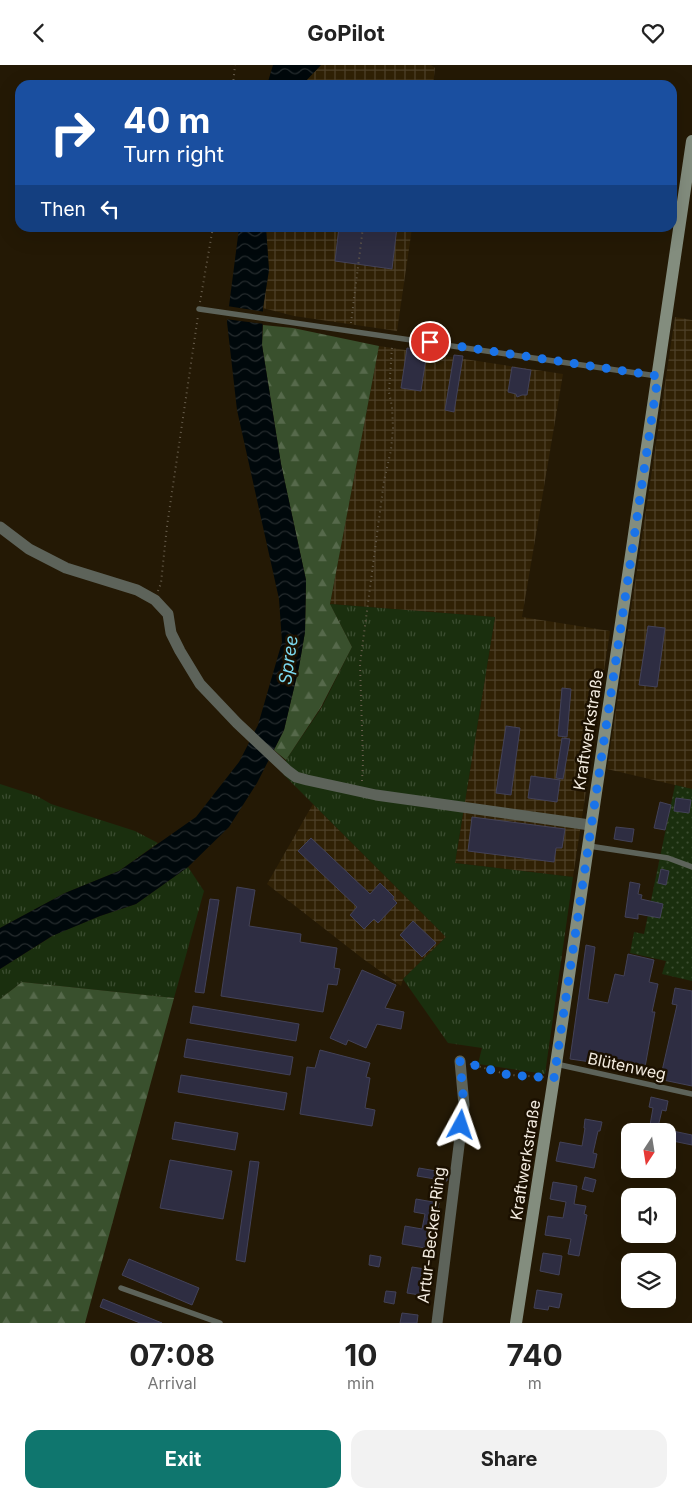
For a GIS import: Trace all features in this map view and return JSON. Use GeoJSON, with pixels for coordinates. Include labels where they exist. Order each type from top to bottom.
{"type":"FeatureCollection","features":[{"type":"Feature","properties":{"kind":"main road","name":"Kraftwerkstraße"},"geometry":{"type":"LineString","coordinates":[[516,1323],[554,1078],[692,141]]}},
{"type":"Feature","properties":{"kind":"street"},"geometry":{"type":"LineString","coordinates":[[0,527],[29,549],[66,569],[137,590],[156,600],[168,614],[171,633],[196,678],[237,723],[296,777],[376,795],[590,825]]}},
{"type":"Feature","properties":{"kind":"street","name":"Artur-Becker-Ring"},"geometry":{"type":"LineString","coordinates":[[437,1323],[464,1105],[460,1061]]}},
{"type":"Feature","properties":{"kind":"lane"},"geometry":{"type":"LineString","coordinates":[[203,309],[658,376]]}},
{"type":"Feature","properties":{"kind":"lane"},"geometry":{"type":"LineString","coordinates":[[588,846],[668,859],[692,867]]}},
{"type":"Feature","properties":{"kind":"lane","name":"Blütenweg"},"geometry":{"type":"LineString","coordinates":[[556,1064],[692,1094]]}},
{"type":"Feature","properties":{"kind":"lane"},"geometry":{"type":"LineString","coordinates":[[121,1288],[220,1323]]}},
{"type":"Feature","properties":{"kind":"path"},"geometry":{"type":"LineString","coordinates":[[234,80],[235,65]]}},
{"type":"Feature","properties":{"kind":"path"},"geometry":{"type":"LineString","coordinates":[[156,600],[161,583],[168,517],[203,309],[212,232]]}},
{"type":"Feature","properties":{"kind":"path"},"geometry":{"type":"LineString","coordinates":[[350,330],[363,232]]}},
{"type":"Feature","properties":{"kind":"path"},"geometry":{"type":"LineString","coordinates":[[361,792],[363,762],[360,664],[384,481],[393,428],[389,391],[392,336]]}},
{"type":"Feature","properties":{"kind":"path"},"geometry":{"type":"LineString","coordinates":[[460,1061],[509,1075],[554,1078]]}},
{"type":"Feature","properties":{"kind":"shaded area"},"geometry":{"type":"Polygon","coordinates":[[[321,65],[431,65],[435,68],[434,80],[307,80],[321,65]]]}},
{"type":"Feature","properties":{"kind":"shaded area"},"geometry":{"type":"Polygon","coordinates":[[[266,232],[411,232],[397,331],[294,316],[263,308],[269,270],[266,232]]]}},
{"type":"Feature","properties":{"kind":"shaded area"},"geometry":{"type":"Polygon","coordinates":[[[675,317],[692,320],[692,789],[607,769],[675,317]]]}},
{"type":"Feature","properties":{"kind":"shaded area"},"geometry":{"type":"Polygon","coordinates":[[[379,346],[563,374],[522,617],[610,631],[573,877],[455,863],[495,617],[330,604],[379,346]]]}},
{"type":"Feature","properties":{"kind":"shaded area"},"geometry":{"type":"Polygon","coordinates":[[[313,804],[446,937],[403,979],[401,986],[267,884],[313,804]]]}},
{"type":"Feature","properties":{"kind":"green space"},"geometry":{"type":"Polygon","coordinates":[[[263,325],[293,328],[379,346],[330,604],[352,647],[321,707],[286,760],[274,750],[284,730],[299,667],[305,632],[306,580],[281,464],[262,345],[263,325]]]}},
{"type":"Feature","properties":{"kind":"green space"},"geometry":{"type":"Polygon","coordinates":[[[330,604],[495,617],[455,863],[573,877],[545,1074],[478,1064],[482,1048],[448,1043],[403,979],[446,937],[283,774],[286,760],[322,707],[352,647],[330,604]]]}},
{"type":"Feature","properties":{"kind":"green space"},"geometry":{"type":"Polygon","coordinates":[[[0,784],[37,796],[51,804],[135,831],[158,843],[119,871],[65,893],[0,928],[0,784]]]}},
{"type":"Feature","properties":{"kind":"green space"},"geometry":{"type":"Polygon","coordinates":[[[675,785],[692,789],[692,981],[662,974],[666,961],[630,953],[634,932],[644,934],[675,785]]]}},
{"type":"Feature","properties":{"kind":"green space"},"geometry":{"type":"Polygon","coordinates":[[[188,867],[204,891],[174,998],[22,982],[0,999],[0,969],[54,935],[100,916],[136,904],[188,867]]]}},
{"type":"Feature","properties":{"kind":"green space"},"geometry":{"type":"Polygon","coordinates":[[[22,982],[174,998],[85,1323],[0,1323],[0,999],[22,982]]]}},
{"type":"Feature","properties":{"kind":"water"},"geometry":{"type":"Polygon","coordinates":[[[273,65],[321,65],[307,80],[268,80],[273,65]]]}},
{"type":"Feature","properties":{"kind":"water","name":"Spree"},"geometry":{"type":"Polygon","coordinates":[[[238,232],[266,232],[269,270],[263,308],[262,345],[281,464],[306,580],[305,632],[284,730],[257,783],[229,827],[188,867],[136,904],[100,916],[52,936],[0,969],[0,928],[65,893],[119,871],[196,817],[239,762],[258,725],[282,642],[279,599],[237,410],[227,322],[238,232]]]}},
{"type":"Feature","properties":{"kind":"pier"},"geometry":{"type":"Polygon","coordinates":[[[227,306],[266,312],[265,324],[225,319],[227,306]]]}},
{"type":"Feature","properties":{"kind":"building"},"geometry":{"type":"Polygon","coordinates":[[[338,232],[396,232],[392,269],[335,261],[338,232]]]}},
{"type":"Feature","properties":{"kind":"building"},"geometry":{"type":"Polygon","coordinates":[[[407,348],[427,351],[421,391],[401,388],[407,348]]]}},
{"type":"Feature","properties":{"kind":"building"},"geometry":{"type":"Polygon","coordinates":[[[454,355],[463,356],[454,412],[445,410],[454,355]]]}},
{"type":"Feature","properties":{"kind":"building"},"geometry":{"type":"Polygon","coordinates":[[[512,367],[531,370],[527,395],[517,397],[516,394],[508,392],[512,367]]]}},
{"type":"Feature","properties":{"kind":"building"},"geometry":{"type":"Polygon","coordinates":[[[648,626],[665,628],[657,687],[639,685],[648,626]]]}},
{"type":"Feature","properties":{"kind":"building"},"geometry":{"type":"Polygon","coordinates":[[[562,688],[571,689],[567,737],[558,736],[562,688]]]}},
{"type":"Feature","properties":{"kind":"building"},"geometry":{"type":"Polygon","coordinates":[[[506,726],[520,728],[511,795],[496,793],[506,726]]]}},
{"type":"Feature","properties":{"kind":"building"},"geometry":{"type":"Polygon","coordinates":[[[562,738],[570,739],[563,779],[556,778],[562,738]]]}},
{"type":"Feature","properties":{"kind":"building"},"geometry":{"type":"Polygon","coordinates":[[[531,776],[560,780],[557,802],[528,798],[531,776]]]}},
{"type":"Feature","properties":{"kind":"building"},"geometry":{"type":"Polygon","coordinates":[[[676,798],[691,800],[689,813],[674,811],[676,798]]]}},
{"type":"Feature","properties":{"kind":"building"},"geometry":{"type":"Polygon","coordinates":[[[660,802],[671,805],[665,830],[654,828],[660,802]]]}},
{"type":"Feature","properties":{"kind":"building"},"geometry":{"type":"Polygon","coordinates":[[[472,817],[565,829],[562,848],[556,848],[554,862],[468,851],[472,817]]]}},
{"type":"Feature","properties":{"kind":"building"},"geometry":{"type":"Polygon","coordinates":[[[616,827],[634,829],[632,842],[614,839],[616,827]]]}},
{"type":"Feature","properties":{"kind":"building"},"geometry":{"type":"Polygon","coordinates":[[[311,838],[370,894],[380,883],[394,897],[393,899],[397,903],[378,923],[374,919],[364,929],[350,915],[357,907],[298,851],[311,838]]]}},
{"type":"Feature","properties":{"kind":"building"},"geometry":{"type":"Polygon","coordinates":[[[661,869],[669,871],[666,885],[658,883],[661,869]]]}},
{"type":"Feature","properties":{"kind":"building"},"geometry":{"type":"Polygon","coordinates":[[[630,882],[640,884],[638,894],[642,895],[641,899],[663,904],[660,918],[638,914],[638,919],[625,917],[630,882]]]}},
{"type":"Feature","properties":{"kind":"building"},"geometry":{"type":"Polygon","coordinates":[[[237,887],[255,890],[249,926],[301,934],[300,942],[337,948],[334,968],[340,969],[337,985],[328,984],[323,1012],[221,996],[237,887]]]}},
{"type":"Feature","properties":{"kind":"building"},"geometry":{"type":"Polygon","coordinates":[[[210,899],[219,900],[204,993],[195,992],[210,899]]]}},
{"type":"Feature","properties":{"kind":"building"},"geometry":{"type":"Polygon","coordinates":[[[413,921],[436,943],[422,957],[400,935],[413,921]]]}},
{"type":"Feature","properties":{"kind":"building"},"geometry":{"type":"Polygon","coordinates":[[[586,945],[595,947],[588,999],[608,1003],[615,974],[624,976],[628,954],[654,960],[649,982],[658,984],[652,1012],[655,1012],[645,1067],[662,1071],[677,1005],[672,1004],[675,988],[692,991],[692,1086],[591,1065],[591,1062],[570,1059],[586,945]]]}},
{"type":"Feature","properties":{"kind":"building"},"geometry":{"type":"Polygon","coordinates":[[[362,970],[396,985],[385,1008],[404,1012],[401,1029],[377,1024],[366,1048],[348,1040],[346,1045],[330,1038],[362,970]]]}},
{"type":"Feature","properties":{"kind":"building"},"geometry":{"type":"Polygon","coordinates":[[[193,1006],[299,1024],[296,1041],[190,1023],[193,1006]]]}},
{"type":"Feature","properties":{"kind":"building"},"geometry":{"type":"Polygon","coordinates":[[[187,1039],[293,1057],[290,1075],[184,1057],[187,1039]]]}},
{"type":"Feature","properties":{"kind":"building"},"geometry":{"type":"Polygon","coordinates":[[[320,1050],[370,1063],[366,1077],[370,1078],[365,1108],[375,1110],[372,1126],[300,1114],[307,1067],[315,1068],[320,1050]]]}},
{"type":"Feature","properties":{"kind":"building"},"geometry":{"type":"Polygon","coordinates":[[[181,1075],[287,1093],[284,1110],[178,1092],[181,1075]]]}},
{"type":"Feature","properties":{"kind":"building"},"geometry":{"type":"Polygon","coordinates":[[[651,1097],[668,1101],[666,1111],[662,1110],[659,1123],[650,1123],[653,1108],[649,1107],[651,1097]]]}},
{"type":"Feature","properties":{"kind":"building"},"geometry":{"type":"Polygon","coordinates":[[[585,1119],[602,1122],[593,1153],[597,1154],[594,1168],[556,1161],[560,1142],[582,1146],[585,1119]]]}},
{"type":"Feature","properties":{"kind":"building"},"geometry":{"type":"Polygon","coordinates":[[[175,1122],[238,1133],[235,1150],[172,1139],[175,1122]]]}},
{"type":"Feature","properties":{"kind":"building"},"geometry":{"type":"Polygon","coordinates":[[[676,1132],[692,1135],[692,1145],[676,1142],[676,1132]]]}},
{"type":"Feature","properties":{"kind":"building"},"geometry":{"type":"Polygon","coordinates":[[[170,1160],[232,1171],[223,1219],[160,1208],[170,1160]]]}},
{"type":"Feature","properties":{"kind":"building"},"geometry":{"type":"Polygon","coordinates":[[[250,1161],[259,1162],[245,1262],[236,1260],[250,1161]]]}},
{"type":"Feature","properties":{"kind":"building"},"geometry":{"type":"Polygon","coordinates":[[[419,1168],[448,1173],[447,1181],[417,1176],[419,1168]]]}},
{"type":"Feature","properties":{"kind":"building"},"geometry":{"type":"Polygon","coordinates":[[[585,1177],[596,1180],[593,1192],[582,1189],[585,1177]]]}},
{"type":"Feature","properties":{"kind":"building"},"geometry":{"type":"Polygon","coordinates":[[[553,1182],[577,1186],[574,1204],[586,1206],[584,1214],[587,1215],[579,1256],[568,1254],[571,1239],[545,1235],[548,1216],[563,1218],[566,1202],[550,1199],[553,1182]]]}},
{"type":"Feature","properties":{"kind":"building"},"geometry":{"type":"Polygon","coordinates":[[[416,1199],[439,1203],[431,1249],[402,1244],[405,1226],[422,1229],[425,1214],[414,1212],[416,1199]]]}},
{"type":"Feature","properties":{"kind":"building"},"geometry":{"type":"Polygon","coordinates":[[[543,1253],[562,1256],[559,1275],[540,1271],[543,1253]]]}},
{"type":"Feature","properties":{"kind":"building"},"geometry":{"type":"Polygon","coordinates":[[[370,1255],[381,1257],[379,1267],[369,1265],[370,1255]]]}},
{"type":"Feature","properties":{"kind":"building"},"geometry":{"type":"Polygon","coordinates":[[[129,1259],[199,1288],[192,1305],[122,1275],[129,1259]]]}},
{"type":"Feature","properties":{"kind":"building"},"geometry":{"type":"Polygon","coordinates":[[[412,1267],[425,1269],[420,1295],[407,1293],[412,1267]]]}},
{"type":"Feature","properties":{"kind":"building"},"geometry":{"type":"Polygon","coordinates":[[[537,1290],[562,1294],[559,1308],[549,1306],[548,1310],[534,1308],[537,1290]]]}},
{"type":"Feature","properties":{"kind":"building"},"geometry":{"type":"Polygon","coordinates":[[[386,1291],[396,1292],[394,1304],[384,1302],[386,1291]]]}},
{"type":"Feature","properties":{"kind":"building"},"geometry":{"type":"Polygon","coordinates":[[[103,1299],[162,1323],[140,1323],[100,1307],[103,1299]]]}},
{"type":"Feature","properties":{"kind":"building"},"geometry":{"type":"Polygon","coordinates":[[[402,1313],[418,1315],[417,1323],[400,1323],[402,1313]]]}},
{"type":"Feature","properties":{"kind":"route"},"geometry":{"type":"LineString","coordinates":[[430,342],[658,376],[554,1078],[509,1075],[460,1061],[464,1105],[461,1125]]}}]}
